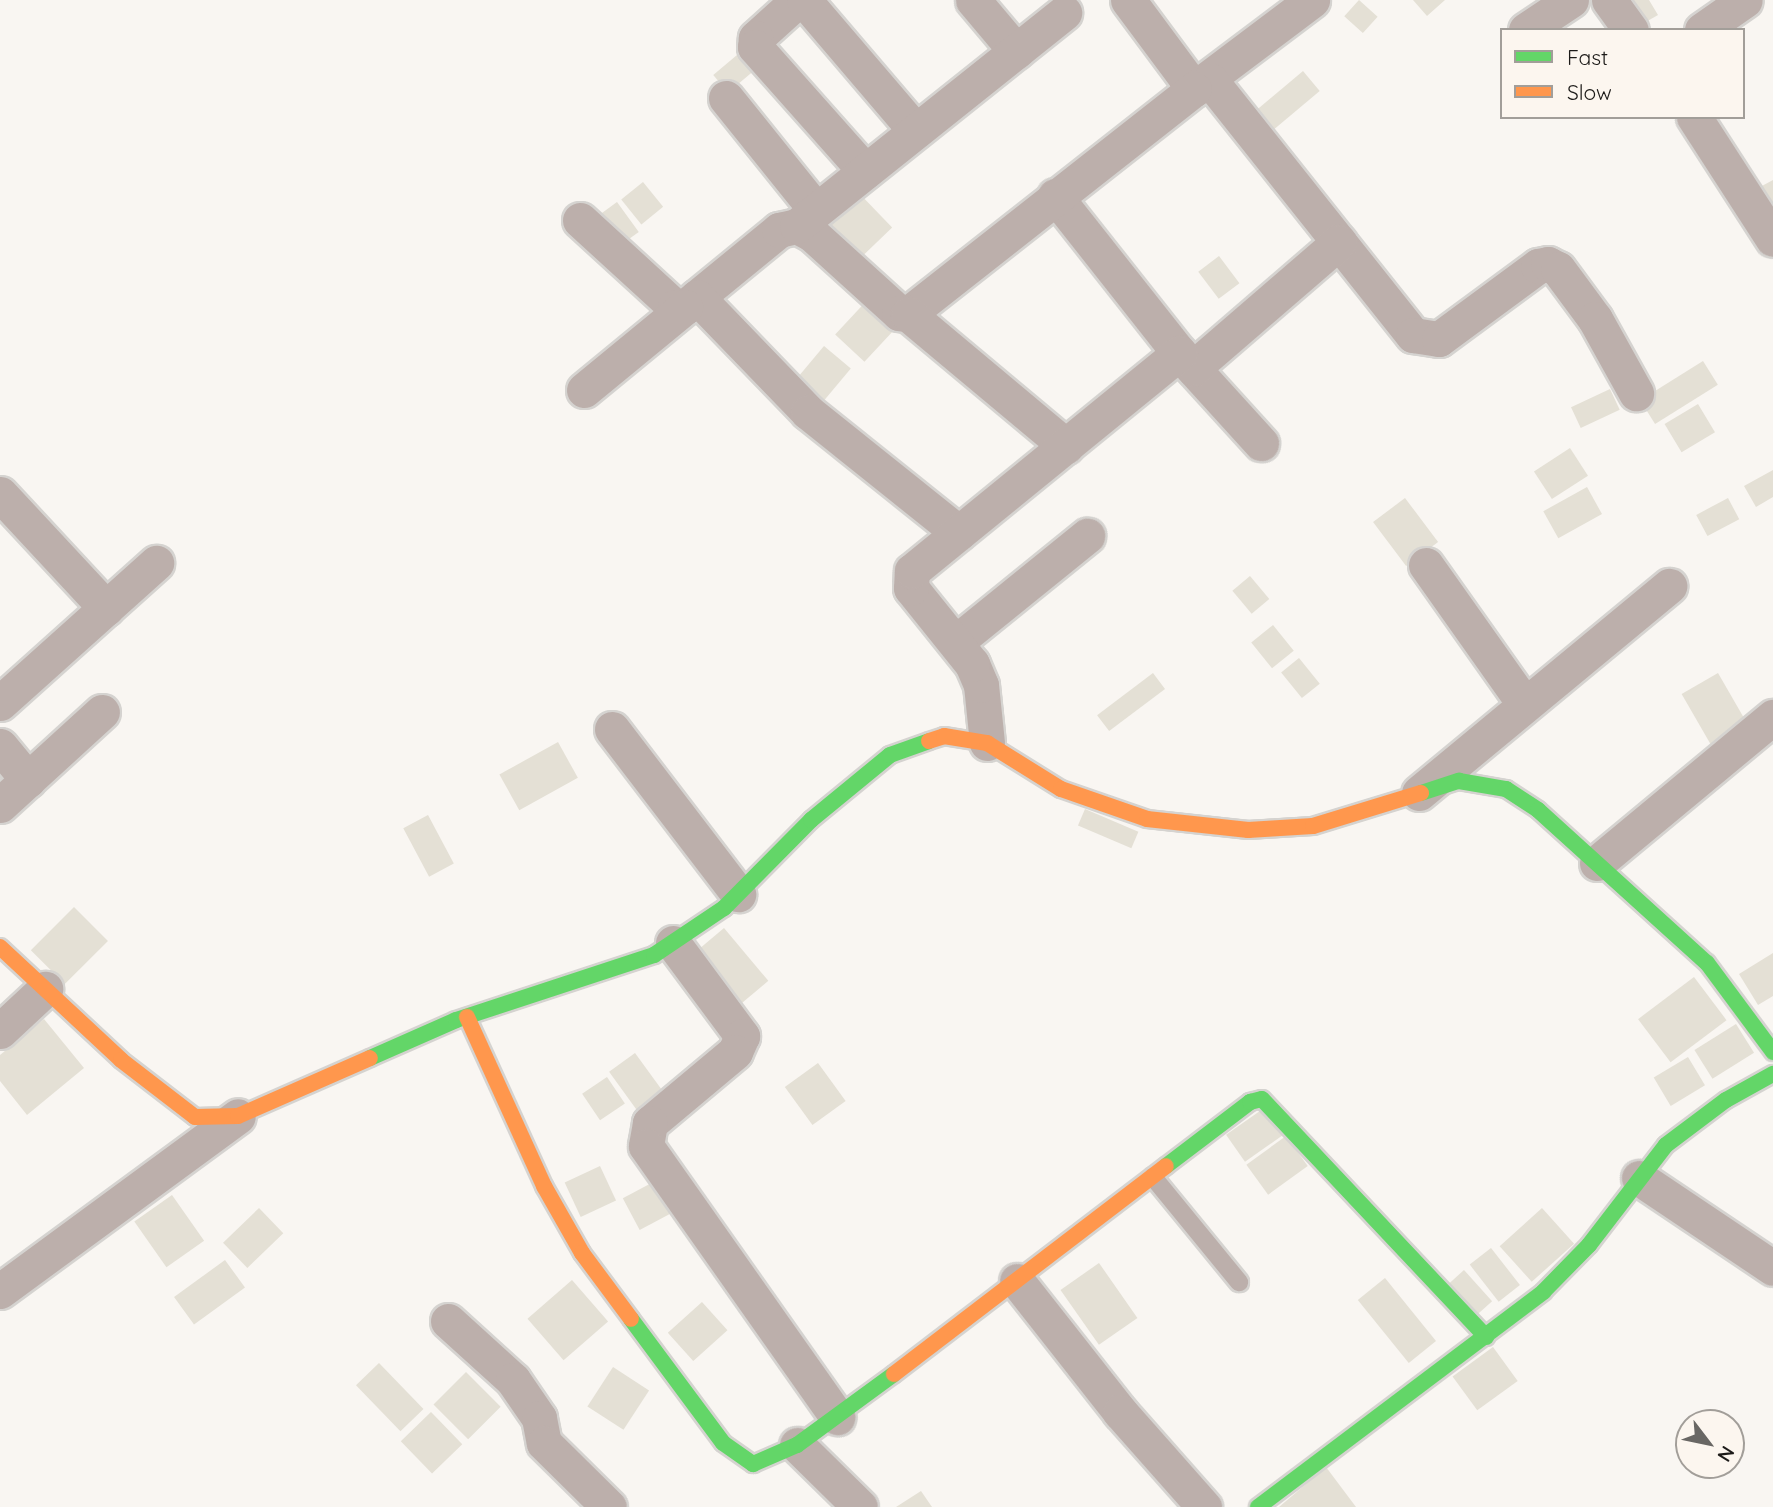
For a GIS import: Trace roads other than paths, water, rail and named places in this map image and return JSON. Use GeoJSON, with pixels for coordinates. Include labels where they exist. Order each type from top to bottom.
{"type":"FeatureCollection","features":[{"type":"Feature","properties":{"kind":"street"},"geometry":{"type":"LineString","coordinates":[[798,0],[756,38],[755,47],[866,171]]}},
{"type":"Feature","properties":{"kind":"street"},"geometry":{"type":"LineString","coordinates":[[804,0],[916,131]]}},
{"type":"Feature","properties":{"kind":"street"},"geometry":{"type":"LineString","coordinates":[[973,0],[1016,51]]}},
{"type":"Feature","properties":{"kind":"street"},"geometry":{"type":"LineString","coordinates":[[1128,0],[1339,242],[1413,335],[1424,340],[1439,339],[1538,266],[1548,264],[1558,269],[1595,319],[1636,393]]}},
{"type":"Feature","properties":{"kind":"street"},"geometry":{"type":"LineString","coordinates":[[908,314],[1055,196],[1312,0]]}},
{"type":"Feature","properties":{"kind":"street"},"geometry":{"type":"LineString","coordinates":[[1529,28],[1570,0]]}},
{"type":"Feature","properties":{"kind":"street"},"geometry":{"type":"LineString","coordinates":[[1609,0],[1630,28]]}},
{"type":"Feature","properties":{"kind":"street"},"geometry":{"type":"LineString","coordinates":[[1705,28],[1745,0]]}},
{"type":"Feature","properties":{"kind":"street"},"geometry":{"type":"LineString","coordinates":[[584,390],[779,230],[806,218],[1064,13]]}},
{"type":"Feature","properties":{"kind":"street"},"geometry":{"type":"LineString","coordinates":[[726,98],[806,218],[812,234],[899,313],[908,314],[1066,446]]}},
{"type":"Feature","properties":{"kind":"street"},"geometry":{"type":"LineString","coordinates":[[1695,119],[1773,239]]}},
{"type":"Feature","properties":{"kind":"street"},"geometry":{"type":"LineString","coordinates":[[1055,196],[1186,361],[1261,443]]}},
{"type":"Feature","properties":{"kind":"street"},"geometry":{"type":"LineString","coordinates":[[580,220],[666,301],[691,302],[808,412],[959,533]]}},
{"type":"Feature","properties":{"kind":"street"},"geometry":{"type":"LineString","coordinates":[[987,743],[981,685],[956,642],[909,580],[912,571],[1066,446],[1186,361],[1339,242]]}},
{"type":"Feature","properties":{"kind":"street"},"geometry":{"type":"LineString","coordinates":[[0,494],[106,608]]}},
{"type":"Feature","properties":{"kind":"street"},"geometry":{"type":"LineString","coordinates":[[956,642],[1087,536]]}},
{"type":"Feature","properties":{"kind":"street"},"geometry":{"type":"LineString","coordinates":[[0,703],[156,563]]}},
{"type":"Feature","properties":{"kind":"street"},"geometry":{"type":"LineString","coordinates":[[1426,565],[1525,705]]}},
{"type":"Feature","properties":{"kind":"street"},"geometry":{"type":"LineString","coordinates":[[1419,793],[1669,586]]}},
{"type":"Feature","properties":{"kind":"street"},"geometry":{"type":"LineString","coordinates":[[0,806],[102,712]]}},
{"type":"Feature","properties":{"kind":"street"},"geometry":{"type":"LineString","coordinates":[[1597,863],[1773,717]]}},
{"type":"Feature","properties":{"kind":"street"},"geometry":{"type":"LineString","coordinates":[[612,729],[738,894]]}},
{"type":"Feature","properties":{"kind":"street"},"geometry":{"type":"LineString","coordinates":[[0,1291],[238,1116],[467,1017],[654,955],[738,894],[811,820],[890,755],[944,736],[987,743],[1061,789],[1147,819],[1248,830],[1313,826],[1459,781],[1506,789],[1538,810],[1707,964],[1773,1052]]}},
{"type":"Feature","properties":{"kind":"street"},"geometry":{"type":"LineString","coordinates":[[0,746],[28,780]]}},
{"type":"Feature","properties":{"kind":"street"},"geometry":{"type":"LineString","coordinates":[[673,943],[741,1036],[735,1052],[650,1123],[646,1146],[837,1417]]}},
{"type":"Feature","properties":{"kind":"street"},"geometry":{"type":"LineString","coordinates":[[0,947],[121,1060],[195,1117],[238,1116]]}},
{"type":"Feature","properties":{"kind":"street"},"geometry":{"type":"LineString","coordinates":[[0,1031],[45,989]]}},
{"type":"Feature","properties":{"kind":"street"},"geometry":{"type":"LineString","coordinates":[[467,1017],[544,1186],[582,1253],[723,1443],[753,1464],[797,1444],[837,1417],[1250,1102],[1262,1100],[1274,1107],[1486,1337]]}},
{"type":"Feature","properties":{"kind":"street"},"geometry":{"type":"LineString","coordinates":[[1258,1507],[1486,1337],[1567,1269],[1666,1144],[1696,1121],[1773,1074]]}},
{"type":"Feature","properties":{"kind":"street"},"geometry":{"type":"LineString","coordinates":[[1639,1178],[1773,1268]]}},
{"type":"Feature","properties":{"kind":"street"},"geometry":{"type":"LineString","coordinates":[[1017,1281],[1120,1412],[1204,1507]]}},
{"type":"Feature","properties":{"kind":"street"},"geometry":{"type":"LineString","coordinates":[[448,1321],[513,1380],[539,1418],[544,1443],[609,1507]]}},
{"type":"Feature","properties":{"kind":"street"},"geometry":{"type":"LineString","coordinates":[[797,1444],[860,1507]]}},
{"type":"Feature","properties":{"kind":"lane"},"geometry":{"type":"LineString","coordinates":[[1153,1177],[1239,1282]]}}]}
